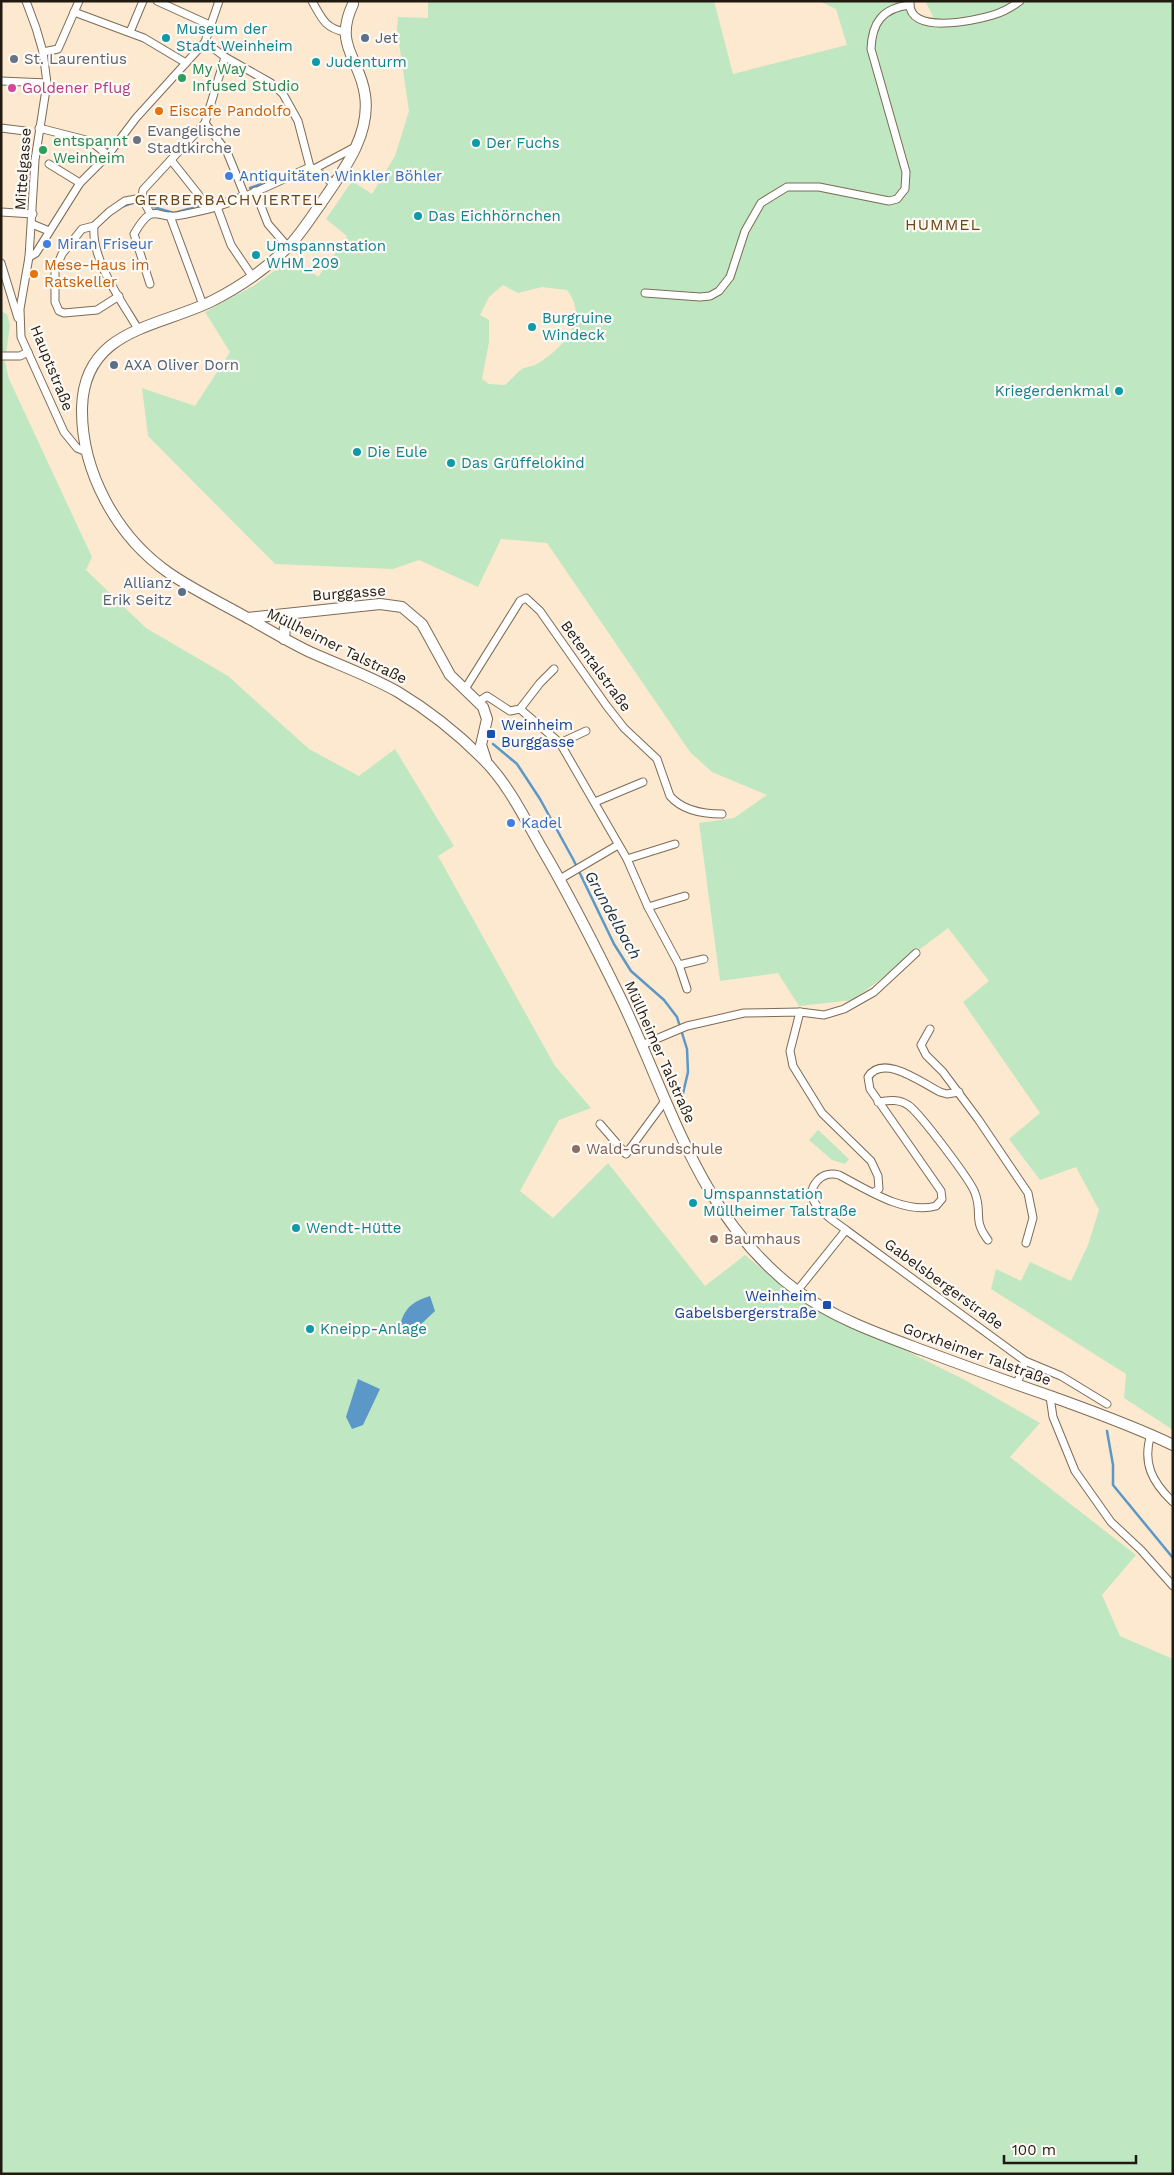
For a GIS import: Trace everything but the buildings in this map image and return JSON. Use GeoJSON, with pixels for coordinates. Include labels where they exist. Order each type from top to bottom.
{"type":"FeatureCollection","features":[{"type":"Feature","properties":{"kind":"main road"},"geometry":{"type":"LineString","coordinates":[[345,32],[346,19],[353,4]]}},
{"type":"Feature","properties":{"kind":"main road","name":"Müllheimer Talstraße"},"geometry":{"type":"LineString","coordinates":[[345,32],[350,58],[362,81],[366,102],[364,124],[357,146],[334,184],[288,247],[230,291],[203,305],[138,329],[122,337],[106,349],[95,362],[88,376],[82,406],[87,452],[94,476],[105,500],[127,532],[147,555],[167,572],[284,639],[402,694],[454,731],[487,762],[521,812],[560,879],[621,999],[681,1138],[711,1195],[737,1232],[779,1275]]}},
{"type":"Feature","properties":{"kind":"main road","name":"Burggasse"},"geometry":{"type":"LineString","coordinates":[[248,618],[380,604],[402,607],[422,624],[444,668],[486,712],[487,719],[481,745],[487,762]]}},
{"type":"Feature","properties":{"kind":"main road"},"geometry":{"type":"LineString","coordinates":[[284,639],[286,614]]}},
{"type":"Feature","properties":{"kind":"main road"},"geometry":{"type":"LineString","coordinates":[[466,743],[482,738]]}},
{"type":"Feature","properties":{"kind":"main road","name":"Gorxheimer Talstraße"},"geometry":{"type":"LineString","coordinates":[[779,1275],[797,1291],[827,1309],[882,1335],[1112,1418],[1173,1445]]}},
{"type":"Feature","properties":{"kind":"street","name":"Mittelgasse"},"geometry":{"type":"LineString","coordinates":[[26,1],[43,52],[46,84],[39,128],[29,257]]}},
{"type":"Feature","properties":{"kind":"street"},"geometry":{"type":"LineString","coordinates":[[43,52],[58,49],[79,1]]}},
{"type":"Feature","properties":{"kind":"street"},"geometry":{"type":"LineString","coordinates":[[130,32],[143,1]]}},
{"type":"Feature","properties":{"kind":"street"},"geometry":{"type":"LineString","coordinates":[[157,1],[212,26]]}},
{"type":"Feature","properties":{"kind":"street"},"geometry":{"type":"LineString","coordinates":[[29,257],[36,253],[80,183],[108,155],[136,118],[205,42],[219,1]]}},
{"type":"Feature","properties":{"kind":"street"},"geometry":{"type":"LineString","coordinates":[[312,1],[326,24],[333,29],[345,32]]}},
{"type":"Feature","properties":{"kind":"street"},"geometry":{"type":"LineString","coordinates":[[645,293],[700,297],[710,296],[719,291],[730,277],[745,231],[761,203],[787,187],[819,186],[889,201],[897,199],[904,189],[906,172],[871,49],[872,34],[876,23],[892,9],[909,4],[912,13],[918,19],[925,22],[936,22],[993,15],[1020,1]]}},
{"type":"Feature","properties":{"kind":"street"},"geometry":{"type":"LineString","coordinates":[[74,12],[144,38],[186,63]]}},
{"type":"Feature","properties":{"kind":"street"},"geometry":{"type":"LineString","coordinates":[[205,42],[225,57],[263,77],[283,94],[298,121],[312,168],[334,184]]}},
{"type":"Feature","properties":{"kind":"street"},"geometry":{"type":"LineString","coordinates":[[150,213],[142,198],[142,190],[205,123],[225,57]]}},
{"type":"Feature","properties":{"kind":"street"},"geometry":{"type":"LineString","coordinates":[[1,82],[46,84]]}},
{"type":"Feature","properties":{"kind":"street"},"geometry":{"type":"LineString","coordinates":[[205,123],[227,152],[245,196]]}},
{"type":"Feature","properties":{"kind":"street"},"geometry":{"type":"LineString","coordinates":[[1,128],[26,131]]}},
{"type":"Feature","properties":{"kind":"street"},"geometry":{"type":"LineString","coordinates":[[39,128],[90,141],[108,155]]}},
{"type":"Feature","properties":{"kind":"street"},"geometry":{"type":"LineString","coordinates":[[150,284],[134,234],[150,213],[156,212],[176,217],[217,207],[312,168],[357,146]]}},
{"type":"Feature","properties":{"kind":"street"},"geometry":{"type":"LineString","coordinates":[[171,160],[198,194],[206,209]]}},
{"type":"Feature","properties":{"kind":"street"},"geometry":{"type":"LineString","coordinates":[[48,164],[80,183]]}},
{"type":"Feature","properties":{"kind":"street"},"geometry":{"type":"LineString","coordinates":[[255,191],[268,224],[288,247]]}},
{"type":"Feature","properties":{"kind":"street"},"geometry":{"type":"LineString","coordinates":[[119,296],[97,310],[64,313],[57,307],[55,302],[55,270],[57,262],[78,232],[94,226],[125,201],[142,198]]}},
{"type":"Feature","properties":{"kind":"street"},"geometry":{"type":"LineString","coordinates":[[217,207],[232,245],[252,276]]}},
{"type":"Feature","properties":{"kind":"street"},"geometry":{"type":"LineString","coordinates":[[1,212],[33,214]]}},
{"type":"Feature","properties":{"kind":"street"},"geometry":{"type":"LineString","coordinates":[[170,216],[203,305]]}},
{"type":"Feature","properties":{"kind":"street"},"geometry":{"type":"LineString","coordinates":[[32,224],[49,231]]}},
{"type":"Feature","properties":{"kind":"street"},"geometry":{"type":"LineString","coordinates":[[94,226],[93,236],[96,253],[138,329]]}},
{"type":"Feature","properties":{"kind":"street","name":"Hauptstraße"},"geometry":{"type":"LineString","coordinates":[[29,257],[18,321],[20,337],[64,432],[77,448],[87,452]]}},
{"type":"Feature","properties":{"kind":"street"},"geometry":{"type":"LineString","coordinates":[[1,264],[18,321]]}},
{"type":"Feature","properties":{"kind":"street"},"geometry":{"type":"LineString","coordinates":[[1,356],[20,356],[28,352]]}},
{"type":"Feature","properties":{"kind":"street","name":"Betentalstraße"},"geometry":{"type":"LineString","coordinates":[[465,689],[520,602],[526,598],[540,610],[606,706],[624,728],[657,759],[670,796],[694,810],[708,814],[722,814]]}},
{"type":"Feature","properties":{"kind":"street"},"geometry":{"type":"LineString","coordinates":[[520,709],[540,683],[554,669]]}},
{"type":"Feature","properties":{"kind":"street"},"geometry":{"type":"LineString","coordinates":[[478,702],[487,696],[510,710],[520,709],[560,743],[627,859],[648,907],[679,964],[687,989]]}},
{"type":"Feature","properties":{"kind":"street"},"geometry":{"type":"LineString","coordinates":[[560,743],[586,732]]}},
{"type":"Feature","properties":{"kind":"street"},"geometry":{"type":"LineString","coordinates":[[595,802],[643,782]]}},
{"type":"Feature","properties":{"kind":"street"},"geometry":{"type":"LineString","coordinates":[[627,859],[675,844]]}},
{"type":"Feature","properties":{"kind":"street"},"geometry":{"type":"LineString","coordinates":[[560,879],[618,845]]}},
{"type":"Feature","properties":{"kind":"street"},"geometry":{"type":"LineString","coordinates":[[648,907],[685,896]]}},
{"type":"Feature","properties":{"kind":"street"},"geometry":{"type":"LineString","coordinates":[[642,1045],[687,1026],[744,1013],[800,1012],[824,1014],[844,1010],[874,992],[916,953]]}},
{"type":"Feature","properties":{"kind":"street"},"geometry":{"type":"LineString","coordinates":[[679,964],[704,959]]}},
{"type":"Feature","properties":{"kind":"street"},"geometry":{"type":"LineString","coordinates":[[800,1012],[790,1050],[793,1066],[822,1113],[871,1160],[879,1182],[879,1189],[874,1192]]}},
{"type":"Feature","properties":{"kind":"street"},"geometry":{"type":"LineString","coordinates":[[930,1029],[921,1045],[926,1055],[944,1072],[959,1092],[1028,1193],[1033,1218],[1026,1243]]}},
{"type":"Feature","properties":{"kind":"street"},"geometry":{"type":"LineString","coordinates":[[874,1192],[897,1204],[917,1208],[936,1206],[942,1195],[878,1102],[870,1089],[868,1077],[875,1069],[886,1066],[940,1092],[947,1094],[959,1092]]}},
{"type":"Feature","properties":{"kind":"street"},"geometry":{"type":"LineString","coordinates":[[878,1102],[890,1100],[902,1102],[916,1111],[971,1185],[978,1204],[978,1224],[988,1240]]}},
{"type":"Feature","properties":{"kind":"street"},"geometry":{"type":"LineString","coordinates":[[600,1124],[626,1154],[665,1101]]}},
{"type":"Feature","properties":{"kind":"street","name":"Gabelsbergerstraße"},"geometry":{"type":"LineString","coordinates":[[874,1192],[839,1174],[832,1173],[821,1177],[812,1188],[811,1194],[814,1204],[846,1230],[1025,1361],[1060,1376],[1107,1404]]}},
{"type":"Feature","properties":{"kind":"street"},"geometry":{"type":"LineString","coordinates":[[797,1291],[846,1230]]}},
{"type":"Feature","properties":{"kind":"street"},"geometry":{"type":"LineString","coordinates":[[1017,1384],[1025,1361]]}},
{"type":"Feature","properties":{"kind":"street"},"geometry":{"type":"LineString","coordinates":[[1050,1397],[1052,1417],[1074,1471],[1111,1522],[1141,1550],[1173,1586]]}},
{"type":"Feature","properties":{"kind":"street"},"geometry":{"type":"LineString","coordinates":[[1151,1434],[1147,1446],[1151,1474],[1173,1502]]}},
{"type":"Feature","properties":{"kind":"green space"},"geometry":{"type":"Polygon","coordinates":[[[428,1],[714,1],[733,74],[847,45],[836,9],[819,1],[910,1],[912,13],[936,22],[925,1],[1173,1],[1173,1430],[1124,1398],[1126,1374],[991,1289],[996,1269],[1021,1281],[1030,1262],[1071,1281],[1088,1245],[1099,1210],[1076,1167],[1040,1180],[1009,1139],[1040,1113],[963,1002],[989,981],[948,928],[853,1000],[799,1006],[778,973],[720,981],[699,823],[734,818],[767,795],[712,772],[690,752],[547,543],[501,539],[478,587],[419,560],[393,569],[275,564],[148,436],[142,388],[195,406],[230,352],[205,312],[255,285],[293,257],[318,277],[347,236],[326,219],[352,181],[372,194],[395,156],[409,111],[397,30],[398,17],[428,18],[428,1]],[[503,285],[489,297],[480,315],[489,320],[489,342],[482,379],[489,384],[505,385],[522,369],[535,365],[547,357],[564,341],[574,322],[576,312],[567,290],[542,287],[518,293],[503,285]]]}},
{"type":"Feature","properties":{"kind":"green space"},"geometry":{"type":"Polygon","coordinates":[[[1,311],[7,314],[10,325],[5,361],[9,379],[92,557],[86,570],[146,628],[228,676],[309,749],[359,776],[395,749],[454,846],[438,856],[555,1066],[591,1108],[559,1120],[520,1191],[553,1218],[608,1163],[705,1286],[745,1255],[794,1295],[965,1380],[1040,1423],[1010,1457],[1136,1555],[1102,1595],[1120,1636],[1173,1659],[1173,2174],[1,2174],[1,311]]]}},
{"type":"Feature","properties":{"kind":"green space"},"geometry":{"type":"Polygon","coordinates":[[[818,1130],[849,1159],[845,1164],[832,1160],[809,1140],[818,1130]]]}},
{"type":"Feature","properties":{"kind":"water"},"geometry":{"type":"Polygon","coordinates":[[[430,1296],[435,1311],[417,1328],[399,1331],[402,1318],[408,1308],[417,1301],[430,1296]]]}},
{"type":"Feature","properties":{"kind":"water"},"geometry":{"type":"Polygon","coordinates":[[[358,1379],[380,1389],[363,1425],[352,1429],[346,1417],[358,1379]]]}},
{"type":"Feature","properties":{"kind":"waterway"},"geometry":{"type":"LineString","coordinates":[[250,188],[281,177]]}},
{"type":"Feature","properties":{"kind":"waterway"},"geometry":{"type":"LineString","coordinates":[[209,204],[240,194]]}},
{"type":"Feature","properties":{"kind":"waterway"},"geometry":{"type":"LineString","coordinates":[[121,207],[135,202]]}},
{"type":"Feature","properties":{"kind":"waterway"},"geometry":{"type":"LineString","coordinates":[[150,206],[174,213],[199,206]]}},
{"type":"Feature","properties":{"kind":"waterway","name":"Grundelbach"},"geometry":{"type":"LineString","coordinates":[[493,744],[517,764],[540,799],[573,859],[614,944],[631,971],[664,1000],[677,1017],[687,1049],[688,1072],[681,1102]]}},
{"type":"Feature","properties":{"kind":"waterway","name":"Grundelbach"},"geometry":{"type":"LineString","coordinates":[[1107,1431],[1113,1465],[1113,1485],[1173,1558]]}},
{"type":"Feature","properties":{"kind":"place","name":"Museum der Stadt Weinheim"},"geometry":{"type":"Point","coordinates":[166,38]}},
{"type":"Feature","properties":{"kind":"place","name":"Jet"},"geometry":{"type":"Point","coordinates":[365,38]}},
{"type":"Feature","properties":{"kind":"place","name":"St. Laurentius"},"geometry":{"type":"Point","coordinates":[14,59]}},
{"type":"Feature","properties":{"kind":"place","name":"Judenturm"},"geometry":{"type":"Point","coordinates":[316,62]}},
{"type":"Feature","properties":{"kind":"place","name":"My Way Infused Studio"},"geometry":{"type":"Point","coordinates":[182,78]}},
{"type":"Feature","properties":{"kind":"place","name":"Goldener Pflug"},"geometry":{"type":"Point","coordinates":[12,88]}},
{"type":"Feature","properties":{"kind":"place","name":"Eiscafe Pandolfo"},"geometry":{"type":"Point","coordinates":[159,111]}},
{"type":"Feature","properties":{"kind":"place","name":"Evangelische Stadtkirche"},"geometry":{"type":"Point","coordinates":[137,140]}},
{"type":"Feature","properties":{"kind":"place","name":"Der Fuchs"},"geometry":{"type":"Point","coordinates":[476,143]}},
{"type":"Feature","properties":{"kind":"place","name":"entspannt Weinheim"},"geometry":{"type":"Point","coordinates":[43,150]}},
{"type":"Feature","properties":{"kind":"place","name":"Antiquitäten Winkler Böhler"},"geometry":{"type":"Point","coordinates":[229,176]}},
{"type":"Feature","properties":{"kind":"place","name":"Das Eichhörnchen"},"geometry":{"type":"Point","coordinates":[418,216]}},
{"type":"Feature","properties":{"kind":"place","name":"Miran Friseur"},"geometry":{"type":"Point","coordinates":[47,244]}},
{"type":"Feature","properties":{"kind":"place","name":"Umspannstation WHM_209"},"geometry":{"type":"Point","coordinates":[256,255]}},
{"type":"Feature","properties":{"kind":"place","name":"Mese-Haus im Ratskeller"},"geometry":{"type":"Point","coordinates":[34,274]}},
{"type":"Feature","properties":{"kind":"place","name":"Burgruine Windeck"},"geometry":{"type":"Point","coordinates":[532,327]}},
{"type":"Feature","properties":{"kind":"place","name":"AXA Oliver Dorn"},"geometry":{"type":"Point","coordinates":[114,365]}},
{"type":"Feature","properties":{"kind":"place","name":"Kriegerdenkmal"},"geometry":{"type":"Point","coordinates":[1119,391]}},
{"type":"Feature","properties":{"kind":"place","name":"Die Eule"},"geometry":{"type":"Point","coordinates":[357,452]}},
{"type":"Feature","properties":{"kind":"place","name":"Das Grüffelokind"},"geometry":{"type":"Point","coordinates":[451,463]}},
{"type":"Feature","properties":{"kind":"place","name":"Allianz Erik Seitz"},"geometry":{"type":"Point","coordinates":[182,592]}},
{"type":"Feature","properties":{"kind":"place","name":"Weinheim Burggasse"},"geometry":{"type":"Point","coordinates":[491,734]}},
{"type":"Feature","properties":{"kind":"place","name":"Kadel"},"geometry":{"type":"Point","coordinates":[511,823]}},
{"type":"Feature","properties":{"kind":"place","name":"Wald-Grundschule"},"geometry":{"type":"Point","coordinates":[576,1149]}},
{"type":"Feature","properties":{"kind":"place","name":"Umspannstation Müllheimer Talstraße"},"geometry":{"type":"Point","coordinates":[693,1203]}},
{"type":"Feature","properties":{"kind":"place","name":"Wendt-Hütte"},"geometry":{"type":"Point","coordinates":[296,1228]}},
{"type":"Feature","properties":{"kind":"place","name":"Baumhaus"},"geometry":{"type":"Point","coordinates":[714,1239]}},
{"type":"Feature","properties":{"kind":"place","name":"Weinheim Gabelsbergerstraße"},"geometry":{"type":"Point","coordinates":[827,1305]}},
{"type":"Feature","properties":{"kind":"place","name":"Kneipp-Anlage"},"geometry":{"type":"Point","coordinates":[310,1329]}},
{"type":"Feature","properties":{"kind":"district","name":"GERBERBACHVIERTEL"},"geometry":{"type":"Point","coordinates":[229,199]}},
{"type":"Feature","properties":{"kind":"district","name":"HUMMEL"},"geometry":{"type":"Point","coordinates":[943,224]}}]}
